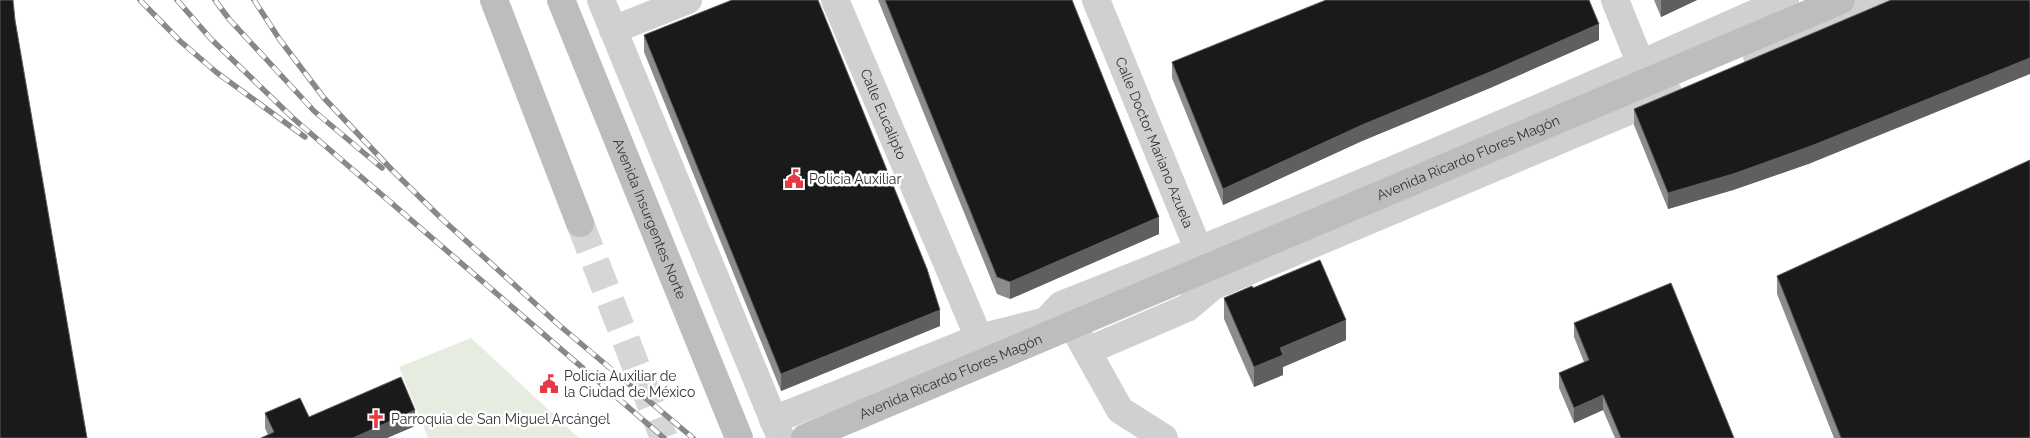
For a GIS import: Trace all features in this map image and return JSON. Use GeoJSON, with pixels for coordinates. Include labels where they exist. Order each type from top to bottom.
{"type":"FeatureCollection","features":[{"type":"Feature","properties":{"kind":"main road"},"geometry":{"type":"LineString","coordinates":[[494,0],[580,222]]}},
{"type":"Feature","properties":{"kind":"main road","name":"Avenida Insurgentes Norte"},"geometry":{"type":"LineString","coordinates":[[561,0],[740,438]]}},
{"type":"Feature","properties":{"kind":"main road","name":"Avenida Ricardo Flores Magón"},"geometry":{"type":"LineString","coordinates":[[805,438],[1841,0]]}},
{"type":"Feature","properties":{"kind":"street"},"geometry":{"type":"LineString","coordinates":[[601,0],[777,429]]}},
{"type":"Feature","properties":{"kind":"street"},"geometry":{"type":"LineString","coordinates":[[613,30],[688,0]]}},
{"type":"Feature","properties":{"kind":"street","name":"Calle Eucalipto"},"geometry":{"type":"LineString","coordinates":[[835,0],[979,338]]}},
{"type":"Feature","properties":{"kind":"street","name":"Calle Doctor Mariano Azuela"},"geometry":{"type":"LineString","coordinates":[[1096,0],[1213,286]]}},
{"type":"Feature","properties":{"kind":"street"},"geometry":{"type":"LineString","coordinates":[[1615,0],[1655,100]]}},
{"type":"Feature","properties":{"kind":"street","name":"Avenida Ricardo Flores Magón"},"geometry":{"type":"LineString","coordinates":[[777,429],[979,338],[1059,315],[1198,251],[1641,64],[1785,0]]}},
{"type":"Feature","properties":{"kind":"street","name":"Avenida Ricardo Flores Magón"},"geometry":{"type":"LineString","coordinates":[[1087,351],[1188,308],[1213,286],[1890,0]]}},
{"type":"Feature","properties":{"kind":"street","name":"Avenida Ricardo Flores Magón"},"geometry":{"type":"LineString","coordinates":[[1059,315],[1188,308]]}},
{"type":"Feature","properties":{"kind":"street"},"geometry":{"type":"LineString","coordinates":[[1059,315],[1087,351],[1120,410],[1164,438]]}},
{"type":"Feature","properties":{"kind":"shaded area"},"geometry":{"type":"Polygon","coordinates":[[[471,338],[579,438],[428,438],[399,367],[471,338]]]}},
{"type":"Feature","properties":{"kind":"building"},"geometry":{"type":"Polygon","coordinates":[[[0,0],[13,0],[87,438],[0,438],[0,0]]]}},
{"type":"Feature","properties":{"kind":"building"},"geometry":{"type":"Polygon","coordinates":[[[732,0],[818,0],[927,269],[940,310],[781,374],[644,35],[732,0]]]}},
{"type":"Feature","properties":{"kind":"building"},"geometry":{"type":"Polygon","coordinates":[[[885,0],[1072,0],[1159,217],[1010,282],[997,277],[885,0]]]}},
{"type":"Feature","properties":{"kind":"building"},"geometry":{"type":"Polygon","coordinates":[[[1326,0],[1589,0],[1599,24],[1362,125],[1223,189],[1172,62],[1326,0]]]}},
{"type":"Feature","properties":{"kind":"building"},"geometry":{"type":"Polygon","coordinates":[[[1891,0],[2030,0],[2030,58],[1811,146],[1733,174],[1668,193],[1634,109],[1891,0]]]}},
{"type":"Feature","properties":{"kind":"building"},"geometry":{"type":"Polygon","coordinates":[[[2030,160],[2030,438],[1841,438],[1777,276],[2030,160]]]}},
{"type":"Feature","properties":{"kind":"building"},"geometry":{"type":"Polygon","coordinates":[[[1320,260],[1346,320],[1280,348],[1283,355],[1254,367],[1224,298],[1320,260]]]}},
{"type":"Feature","properties":{"kind":"building"},"geometry":{"type":"Polygon","coordinates":[[[1671,283],[1734,438],[1621,438],[1603,395],[1574,408],[1559,373],[1589,360],[1574,323],[1671,283]]]}},
{"type":"Feature","properties":{"kind":"building"},"geometry":{"type":"Polygon","coordinates":[[[401,377],[415,410],[353,438],[261,438],[274,432],[265,413],[300,398],[309,417],[401,377]]]}},
{"type":"Feature","properties":{"kind":"tunnel"},"geometry":{"type":"LineString","coordinates":[[580,223],[664,438]]}},
{"type":"Feature","properties":{"kind":"railway"},"geometry":{"type":"LineString","coordinates":[[140,0],[180,41],[216,72],[305,137]]}},
{"type":"Feature","properties":{"kind":"railway"},"geometry":{"type":"LineString","coordinates":[[177,0],[211,39],[294,119],[664,438]]}},
{"type":"Feature","properties":{"kind":"railway"},"geometry":{"type":"LineString","coordinates":[[215,0],[229,19],[314,111],[382,168]]}},
{"type":"Feature","properties":{"kind":"railway"},"geometry":{"type":"LineString","coordinates":[[254,0],[280,40],[324,98],[392,170],[443,220],[560,326],[693,438]]}},
{"type":"Feature","properties":{"kind":"place","name":"Policia Auxiliar"},"geometry":{"type":"Point","coordinates":[794,179]}},
{"type":"Feature","properties":{"kind":"place","name":"Policía Auxiliar de la Ciudad de México"},"geometry":{"type":"Point","coordinates":[549,384]}},
{"type":"Feature","properties":{"kind":"place","name":"Parroquia de San Miguel Arcángel"},"geometry":{"type":"Point","coordinates":[376,419]}}]}
